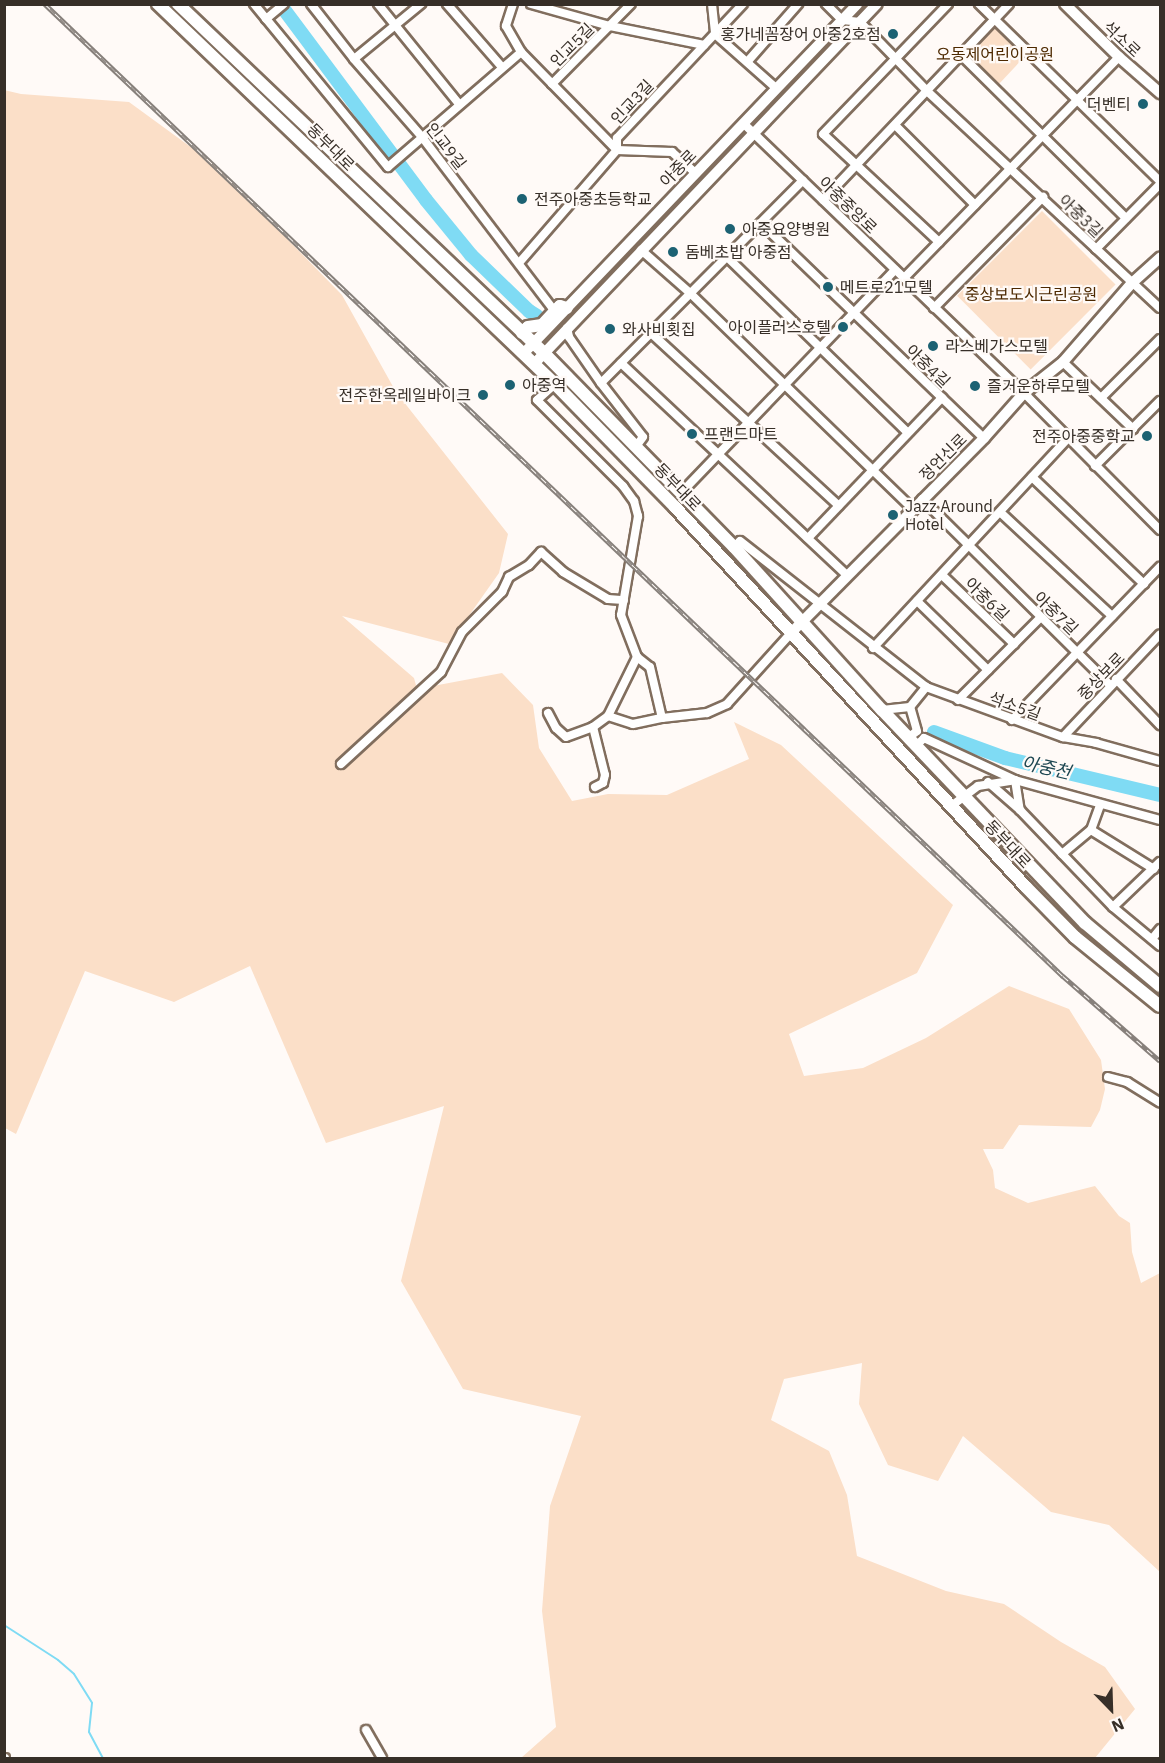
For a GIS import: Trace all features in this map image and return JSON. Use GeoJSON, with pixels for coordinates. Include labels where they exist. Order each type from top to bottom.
{"type":"FeatureCollection","features":[{"type":"Feature","properties":{"kind":"main road","name":"동부대로"},"geometry":{"type":"LineString","coordinates":[[158,4],[263,102],[555,384],[792,632],[951,807],[1076,937],[1161,1006]]}},
{"type":"Feature","properties":{"kind":"main road","name":"동부대로"},"geometry":{"type":"LineString","coordinates":[[178,4],[534,343],[637,445],[734,547],[882,710],[916,738],[963,795],[1084,923],[1161,986]]}},
{"type":"Feature","properties":{"kind":"main road"},"geometry":{"type":"LineString","coordinates":[[522,333],[528,327],[542,325],[560,306],[567,308]]}},
{"type":"Feature","properties":{"kind":"street"},"geometry":{"type":"LineString","coordinates":[[254,4],[269,17],[388,167],[521,52]]}},
{"type":"Feature","properties":{"kind":"street"},"geometry":{"type":"LineString","coordinates":[[269,17],[284,4]]}},
{"type":"Feature","properties":{"kind":"street","name":"인교9길"},"geometry":{"type":"LineString","coordinates":[[311,4],[519,263],[554,310]]}},
{"type":"Feature","properties":{"kind":"street"},"geometry":{"type":"LineString","coordinates":[[378,4],[459,104]]}},
{"type":"Feature","properties":{"kind":"street"},"geometry":{"type":"LineString","coordinates":[[354,59],[421,4]]}},
{"type":"Feature","properties":{"kind":"street"},"geometry":{"type":"LineString","coordinates":[[447,4],[502,67]]}},
{"type":"Feature","properties":{"kind":"street"},"geometry":{"type":"LineString","coordinates":[[513,4],[506,26],[521,52],[617,150],[672,152],[694,172]]}},
{"type":"Feature","properties":{"kind":"street","name":"인교5길"},"geometry":{"type":"LineString","coordinates":[[531,4],[563,9],[610,26],[704,45]]}},
{"type":"Feature","properties":{"kind":"street","name":"인교5길"},"geometry":{"type":"LineString","coordinates":[[552,84],[631,4]]}},
{"type":"Feature","properties":{"kind":"street"},"geometry":{"type":"LineString","coordinates":[[712,4],[715,34],[776,88]]}},
{"type":"Feature","properties":{"kind":"street","name":"인교3길"},"geometry":{"type":"LineString","coordinates":[[519,263],[617,150],[617,138],[743,4]]}},
{"type":"Feature","properties":{"kind":"street"},"geometry":{"type":"LineString","coordinates":[[748,61],[798,4]]}},
{"type":"Feature","properties":{"kind":"street"},"geometry":{"type":"LineString","coordinates":[[826,4],[842,20],[860,22]]}},
{"type":"Feature","properties":{"kind":"street","name":"아중로"},"geometry":{"type":"LineString","coordinates":[[523,354],[856,4]]}},
{"type":"Feature","properties":{"kind":"street","name":"아중로"},"geometry":{"type":"LineString","coordinates":[[534,364],[877,4]]}},
{"type":"Feature","properties":{"kind":"street"},"geometry":{"type":"LineString","coordinates":[[939,242],[824,134],[948,4]]}},
{"type":"Feature","properties":{"kind":"street"},"geometry":{"type":"LineString","coordinates":[[979,4],[1130,149],[1161,183],[1096,249]]}},
{"type":"Feature","properties":{"kind":"street"},"geometry":{"type":"LineString","coordinates":[[823,200],[1009,4]]}},
{"type":"Feature","properties":{"kind":"street","name":"석소로"},"geometry":{"type":"LineString","coordinates":[[1065,4],[1119,57],[1161,93]]}},
{"type":"Feature","properties":{"kind":"street","name":"아중3길"},"geometry":{"type":"LineString","coordinates":[[860,22],[927,91],[1161,308]]}},
{"type":"Feature","properties":{"kind":"street","name":"아중3길"},"geometry":{"type":"LineString","coordinates":[[961,55],[1126,218]]}},
{"type":"Feature","properties":{"kind":"street"},"geometry":{"type":"LineString","coordinates":[[904,278],[1119,57]]}},
{"type":"Feature","properties":{"kind":"street","name":"아중중앙로"},"geometry":{"type":"LineString","coordinates":[[743,123],[1024,393],[1067,439],[1161,530]]}},
{"type":"Feature","properties":{"kind":"street"},"geometry":{"type":"LineString","coordinates":[[895,125],[975,205]]}},
{"type":"Feature","properties":{"kind":"street"},"geometry":{"type":"LineString","coordinates":[[601,384],[803,180]]}},
{"type":"Feature","properties":{"kind":"street"},"geometry":{"type":"LineString","coordinates":[[934,308],[1043,197]]}},
{"type":"Feature","properties":{"kind":"street","name":"아중4길"},"geometry":{"type":"LineString","coordinates":[[761,223],[984,438]]}},
{"type":"Feature","properties":{"kind":"street"},"geometry":{"type":"LineString","coordinates":[[641,250],[690,293],[912,508]]}},
{"type":"Feature","properties":{"kind":"street"},"geometry":{"type":"LineString","coordinates":[[727,257],[908,433]]}},
{"type":"Feature","properties":{"kind":"street","name":"정언신로"},"geometry":{"type":"LineString","coordinates":[[792,632],[912,508],[984,438],[1024,393],[1063,362],[1132,283],[1161,258]]}},
{"type":"Feature","properties":{"kind":"street"},"geometry":{"type":"LineString","coordinates":[[681,493],[895,270]]}},
{"type":"Feature","properties":{"kind":"street"},"geometry":{"type":"LineString","coordinates":[[567,328],[569,337],[601,384],[644,437],[637,445]]}},
{"type":"Feature","properties":{"kind":"street"},"geometry":{"type":"LineString","coordinates":[[651,333],[839,506]]}},
{"type":"Feature","properties":{"kind":"street"},"geometry":{"type":"LineString","coordinates":[[1101,398],[1161,339]]}},
{"type":"Feature","properties":{"kind":"street"},"geometry":{"type":"LineString","coordinates":[[1063,362],[1133,429]]}},
{"type":"Feature","properties":{"kind":"street"},"geometry":{"type":"LineString","coordinates":[[621,363],[848,576]]}},
{"type":"Feature","properties":{"kind":"street"},"geometry":{"type":"LineString","coordinates":[[555,384],[537,400],[623,486],[634,501],[638,516],[621,615],[637,657],[650,668],[662,718]]}},
{"type":"Feature","properties":{"kind":"street"},"geometry":{"type":"LineString","coordinates":[[808,538],[942,398]]}},
{"type":"Feature","properties":{"kind":"street"},"geometry":{"type":"LineString","coordinates":[[1095,466],[1161,401]]}},
{"type":"Feature","properties":{"kind":"street","name":"아중6길"},"geometry":{"type":"LineString","coordinates":[[873,648],[1067,439]]}},
{"type":"Feature","properties":{"kind":"street"},"geometry":{"type":"LineString","coordinates":[[1032,477],[1144,584]]}},
{"type":"Feature","properties":{"kind":"street"},"geometry":{"type":"LineString","coordinates":[[922,499],[968,546]]}},
{"type":"Feature","properties":{"kind":"street"},"geometry":{"type":"LineString","coordinates":[[1000,512],[1112,616]]}},
{"type":"Feature","properties":{"kind":"street","name":"석소5길"},"geometry":{"type":"LineString","coordinates":[[734,547],[740,541],[873,648],[926,687],[1063,737],[1096,743],[1161,761]]}},
{"type":"Feature","properties":{"kind":"street","name":"아중6길"},"geometry":{"type":"LineString","coordinates":[[968,546],[1016,592]]}},
{"type":"Feature","properties":{"kind":"street"},"geometry":{"type":"LineString","coordinates":[[341,764],[404,703],[441,672],[462,632],[502,592],[509,577],[529,565],[541,552],[563,572],[608,599],[624,600]]}},
{"type":"Feature","properties":{"kind":"street","name":"아중7길"},"geometry":{"type":"LineString","coordinates":[[1012,720],[1161,567]]}},
{"type":"Feature","properties":{"kind":"street","name":"아중6길"},"geometry":{"type":"LineString","coordinates":[[942,574],[1014,644]]}},
{"type":"Feature","properties":{"kind":"street","name":"아중7길"},"geometry":{"type":"LineString","coordinates":[[1016,592],[1077,653],[1161,725]]}},
{"type":"Feature","properties":{"kind":"street"},"geometry":{"type":"LineString","coordinates":[[917,601],[988,670]]}},
{"type":"Feature","properties":{"kind":"street"},"geometry":{"type":"LineString","coordinates":[[958,700],[1041,617]]}},
{"type":"Feature","properties":{"kind":"street"},"geometry":{"type":"LineString","coordinates":[[608,716],[633,724],[707,713],[727,704],[792,632]]}},
{"type":"Feature","properties":{"kind":"street","name":"중상보로"},"geometry":{"type":"LineString","coordinates":[[1063,737],[1161,634]]}},
{"type":"Feature","properties":{"kind":"street"},"geometry":{"type":"LineString","coordinates":[[548,713],[556,728],[566,737],[593,727],[608,716],[637,657]]}},
{"type":"Feature","properties":{"kind":"street"},"geometry":{"type":"LineString","coordinates":[[882,710],[910,707],[926,687]]}},
{"type":"Feature","properties":{"kind":"street"},"geometry":{"type":"LineString","coordinates":[[910,707],[916,738],[1015,780],[1161,820]]}},
{"type":"Feature","properties":{"kind":"street"},"geometry":{"type":"LineString","coordinates":[[1154,718],[1161,711]]}},
{"type":"Feature","properties":{"kind":"street"},"geometry":{"type":"LineString","coordinates":[[593,727],[605,775],[603,783],[595,787]]}},
{"type":"Feature","properties":{"kind":"street"},"geometry":{"type":"LineString","coordinates":[[951,807],[963,795],[988,782],[1015,780]]}},
{"type":"Feature","properties":{"kind":"street"},"geometry":{"type":"LineString","coordinates":[[1015,780],[1020,810]]}},
{"type":"Feature","properties":{"kind":"street"},"geometry":{"type":"LineString","coordinates":[[988,782],[1020,810],[1113,907],[1161,946]]}},
{"type":"Feature","properties":{"kind":"street"},"geometry":{"type":"LineString","coordinates":[[1062,854],[1091,830],[1100,805]]}},
{"type":"Feature","properties":{"kind":"street"},"geometry":{"type":"LineString","coordinates":[[1091,830],[1154,869]]}},
{"type":"Feature","properties":{"kind":"street"},"geometry":{"type":"LineString","coordinates":[[1113,907],[1161,862]]}},
{"type":"Feature","properties":{"kind":"street"},"geometry":{"type":"LineString","coordinates":[[1152,939],[1161,929]]}},
{"type":"Feature","properties":{"kind":"street"},"geometry":{"type":"LineString","coordinates":[[1108,1077],[1127,1082],[1161,1103]]}},
{"type":"Feature","properties":{"kind":"street"},"geometry":{"type":"LineString","coordinates":[[366,1730],[382,1758]]}},
{"type":"Feature","properties":{"kind":"green space","name":"오동제어린이공원"},"geometry":{"type":"Polygon","coordinates":[[[994,19],[1029,52],[996,88],[961,55],[994,19]]]}},
{"type":"Feature","properties":{"kind":"green space"},"geometry":{"type":"Polygon","coordinates":[[[4,90],[21,94],[129,102],[214,164],[342,295],[396,392],[508,534],[499,573],[449,644],[342,616],[414,678],[417,689],[502,673],[533,705],[539,748],[572,801],[608,794],[667,795],[749,759],[734,722],[781,745],[953,905],[917,973],[789,1034],[804,1076],[863,1068],[926,1038],[1009,986],[1069,1009],[1101,1060],[1105,1089],[1100,1110],[1091,1127],[1019,1125],[1003,1149],[983,1149],[993,1170],[995,1188],[1028,1203],[1095,1186],[1119,1216],[1130,1223],[1132,1252],[1141,1283],[1160,1273],[1160,1572],[1109,1525],[1051,1512],[963,1436],[938,1481],[888,1465],[859,1404],[862,1363],[784,1379],[771,1420],[829,1451],[847,1495],[857,1556],[946,1591],[1004,1604],[1061,1642],[1105,1667],[1135,1709],[1095,1758],[521,1758],[556,1727],[542,1611],[550,1506],[581,1416],[463,1389],[401,1281],[444,1106],[326,1143],[250,966],[174,1002],[85,971],[16,1134],[5,1128],[4,90]]]}},
{"type":"Feature","properties":{"kind":"green space","name":"중상보도시근린공원"},"geometry":{"type":"Polygon","coordinates":[[[1042,211],[1116,285],[1031,369],[957,296],[1042,211]]]}},
{"type":"Feature","properties":{"kind":"waterway"},"geometry":{"type":"LineString","coordinates":[[280,4],[426,200],[471,255],[537,316]]}},
{"type":"Feature","properties":{"kind":"waterway","name":"아중천"},"geometry":{"type":"LineString","coordinates":[[934,732],[1005,758],[1160,795]]}},
{"type":"Feature","properties":{"kind":"waterway"},"geometry":{"type":"LineString","coordinates":[[4,1625],[58,1660],[74,1674],[92,1703],[89,1732],[103,1758]]}},
{"type":"Feature","properties":{"kind":"railway"},"geometry":{"type":"LineString","coordinates":[[45,4],[1063,976],[1160,1061]]}},
{"type":"Feature","properties":{"kind":"place","name":"홍가네꼼장어 아중2호점"},"geometry":{"type":"Point","coordinates":[893,34]}},
{"type":"Feature","properties":{"kind":"place","name":"더벤티"},"geometry":{"type":"Point","coordinates":[1143,104]}},
{"type":"Feature","properties":{"kind":"place","name":"전주아중초등학교"},"geometry":{"type":"Point","coordinates":[522,199]}},
{"type":"Feature","properties":{"kind":"place","name":"아중요양병원"},"geometry":{"type":"Point","coordinates":[730,229]}},
{"type":"Feature","properties":{"kind":"place","name":"돔베초밥 아중점"},"geometry":{"type":"Point","coordinates":[673,252]}},
{"type":"Feature","properties":{"kind":"place","name":"메트로21모텔"},"geometry":{"type":"Point","coordinates":[828,287]}},
{"type":"Feature","properties":{"kind":"place","name":"아이플러스호텔"},"geometry":{"type":"Point","coordinates":[843,327]}},
{"type":"Feature","properties":{"kind":"place","name":"와사비횟집"},"geometry":{"type":"Point","coordinates":[610,329]}},
{"type":"Feature","properties":{"kind":"place","name":"라스베가스모텔"},"geometry":{"type":"Point","coordinates":[933,346]}},
{"type":"Feature","properties":{"kind":"place","name":"아중역"},"geometry":{"type":"Point","coordinates":[510,385]}},
{"type":"Feature","properties":{"kind":"place","name":"즐거운하루모텔"},"geometry":{"type":"Point","coordinates":[975,386]}},
{"type":"Feature","properties":{"kind":"place","name":"전주한옥레일바이크"},"geometry":{"type":"Point","coordinates":[483,395]}},
{"type":"Feature","properties":{"kind":"place","name":"프랜드마트"},"geometry":{"type":"Point","coordinates":[692,434]}},
{"type":"Feature","properties":{"kind":"place","name":"전주아중중학교"},"geometry":{"type":"Point","coordinates":[1147,436]}},
{"type":"Feature","properties":{"kind":"place","name":"Jazz Around Hotel"},"geometry":{"type":"Point","coordinates":[893,515]}}]}
